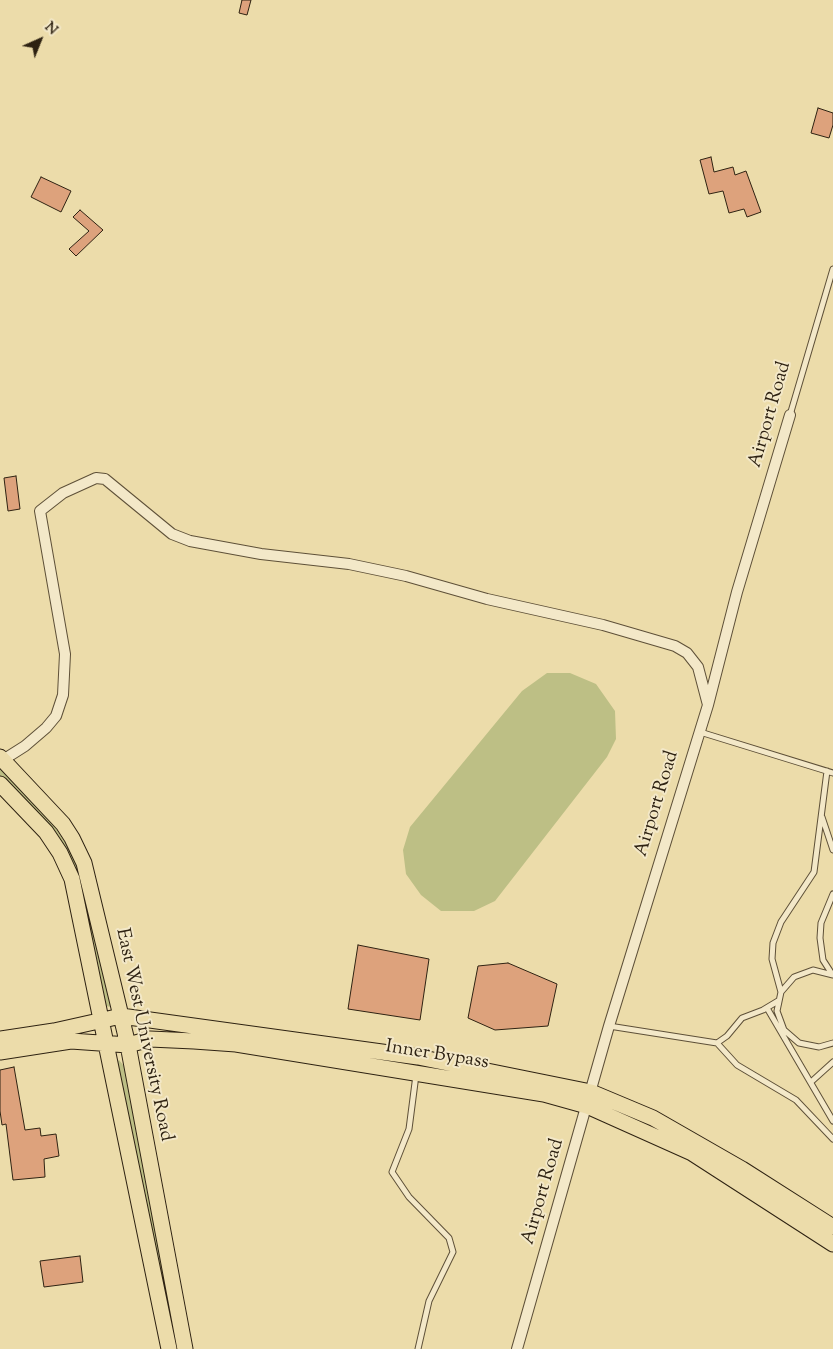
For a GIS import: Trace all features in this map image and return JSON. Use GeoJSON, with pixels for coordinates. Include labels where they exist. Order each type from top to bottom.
{"type":"FeatureCollection","features":[{"type":"Feature","properties":{"kind":"main road","name":"East West University Road"},"geometry":{"type":"LineString","coordinates":[[1,758],[45,804],[72,838],[84,862],[96,904],[128,1045],[185,1349]]}},
{"type":"Feature","properties":{"kind":"main road","name":"East West University Road"},"geometry":{"type":"LineString","coordinates":[[0,784],[46,832],[68,871],[75,893],[169,1349]]}},
{"type":"Feature","properties":{"kind":"main road","name":"Inner Bypass"},"geometry":{"type":"LineString","coordinates":[[0,1039],[54,1031],[121,1016],[418,1057],[589,1099],[653,1118],[742,1169],[833,1227]]}},
{"type":"Feature","properties":{"kind":"main road","name":"Inner Bypass"},"geometry":{"type":"LineString","coordinates":[[0,1052],[71,1041],[128,1045],[150,1039],[236,1044],[544,1094],[589,1099],[692,1154],[833,1244]]}},
{"type":"Feature","properties":{"kind":"street","name":"Airport Road"},"geometry":{"type":"LineString","coordinates":[[517,1349],[610,1026],[708,705],[737,592],[790,415]]}},
{"type":"Feature","properties":{"kind":"street"},"geometry":{"type":"LineString","coordinates":[[1,758],[25,746],[46,728],[56,716],[63,695],[65,654],[40,511],[63,493],[96,478],[105,479],[172,534],[190,541],[261,554],[349,564],[406,576],[487,599],[603,626],[675,646],[687,653],[698,667],[708,705]]}},
{"type":"Feature","properties":{"kind":"lane","name":"Airport Road"},"geometry":{"type":"LineString","coordinates":[[790,415],[833,269]]}},
{"type":"Feature","properties":{"kind":"lane"},"geometry":{"type":"LineString","coordinates":[[699,732],[833,773]]}},
{"type":"Feature","properties":{"kind":"lane"},"geometry":{"type":"LineString","coordinates":[[781,992],[772,959],[772,943],[781,922],[814,872],[826,771]]}},
{"type":"Feature","properties":{"kind":"lane"},"geometry":{"type":"LineString","coordinates":[[821,817],[833,850]]}},
{"type":"Feature","properties":{"kind":"lane"},"geometry":{"type":"LineString","coordinates":[[833,894],[822,923],[820,938],[823,960],[833,974]]}},
{"type":"Feature","properties":{"kind":"lane"},"geometry":{"type":"LineString","coordinates":[[833,974],[813,970],[803,972],[790,980],[781,992],[778,1001],[779,1021],[791,1038],[809,1046],[819,1047],[833,1043]]}},
{"type":"Feature","properties":{"kind":"lane"},"geometry":{"type":"LineString","coordinates":[[717,1043],[727,1036],[742,1018],[767,1008],[778,1001]]}},
{"type":"Feature","properties":{"kind":"lane"},"geometry":{"type":"LineString","coordinates":[[767,1008],[833,1120]]}},
{"type":"Feature","properties":{"kind":"lane"},"geometry":{"type":"LineString","coordinates":[[610,1026],[717,1043],[737,1065],[796,1100],[833,1139]]}},
{"type":"Feature","properties":{"kind":"lane"},"geometry":{"type":"LineString","coordinates":[[418,1057],[409,1129],[392,1172],[404,1192],[450,1238],[453,1245],[450,1259],[429,1300],[418,1349]]}},
{"type":"Feature","properties":{"kind":"lane"},"geometry":{"type":"LineString","coordinates":[[811,1082],[833,1062]]}},
{"type":"Feature","properties":{"kind":"green space"},"geometry":{"type":"Polygon","coordinates":[[[547,673],[570,673],[596,684],[615,711],[616,739],[607,757],[495,901],[474,911],[441,911],[421,895],[406,874],[403,850],[410,827],[522,691],[547,673]]]}},
{"type":"Feature","properties":{"kind":"green space"},"geometry":{"type":"Polygon","coordinates":[[[0,769],[53,824],[74,857],[82,876],[111,1007],[105,1006],[71,867],[0,779],[0,769]]]}},
{"type":"Feature","properties":{"kind":"green space"},"geometry":{"type":"Polygon","coordinates":[[[119,1060],[124,1066],[184,1349],[177,1349],[116,1063],[119,1060]]]}},
{"type":"Feature","properties":{"kind":"building"},"geometry":{"type":"Polygon","coordinates":[[[242,0],[251,0],[247,15],[239,13],[242,0]]]}},
{"type":"Feature","properties":{"kind":"building"},"geometry":{"type":"Polygon","coordinates":[[[818,108],[833,113],[833,125],[829,138],[811,133],[818,108]]]}},
{"type":"Feature","properties":{"kind":"building"},"geometry":{"type":"Polygon","coordinates":[[[711,157],[714,172],[733,167],[735,175],[746,171],[761,212],[747,217],[744,209],[729,213],[723,191],[709,194],[700,160],[711,157]]]}},
{"type":"Feature","properties":{"kind":"building"},"geometry":{"type":"Polygon","coordinates":[[[41,177],[71,191],[61,212],[31,197],[41,177]]]}},
{"type":"Feature","properties":{"kind":"building"},"geometry":{"type":"Polygon","coordinates":[[[80,210],[103,230],[76,256],[69,249],[89,231],[73,217],[80,210]]]}},
{"type":"Feature","properties":{"kind":"building"},"geometry":{"type":"Polygon","coordinates":[[[16,476],[20,509],[8,511],[4,478],[16,476]]]}},
{"type":"Feature","properties":{"kind":"building"},"geometry":{"type":"Polygon","coordinates":[[[358,945],[429,959],[420,1020],[348,1009],[358,945]]]}},
{"type":"Feature","properties":{"kind":"building"},"geometry":{"type":"Polygon","coordinates":[[[508,963],[557,984],[548,1026],[495,1030],[468,1018],[478,966],[508,963]]]}},
{"type":"Feature","properties":{"kind":"building"},"geometry":{"type":"Polygon","coordinates":[[[14,1067],[25,1130],[40,1128],[41,1136],[56,1134],[59,1156],[44,1159],[45,1177],[13,1180],[6,1124],[2,1125],[0,1111],[0,1070],[14,1067]]]}},
{"type":"Feature","properties":{"kind":"building"},"geometry":{"type":"Polygon","coordinates":[[[80,1256],[83,1282],[44,1287],[40,1261],[80,1256]]]}}]}
